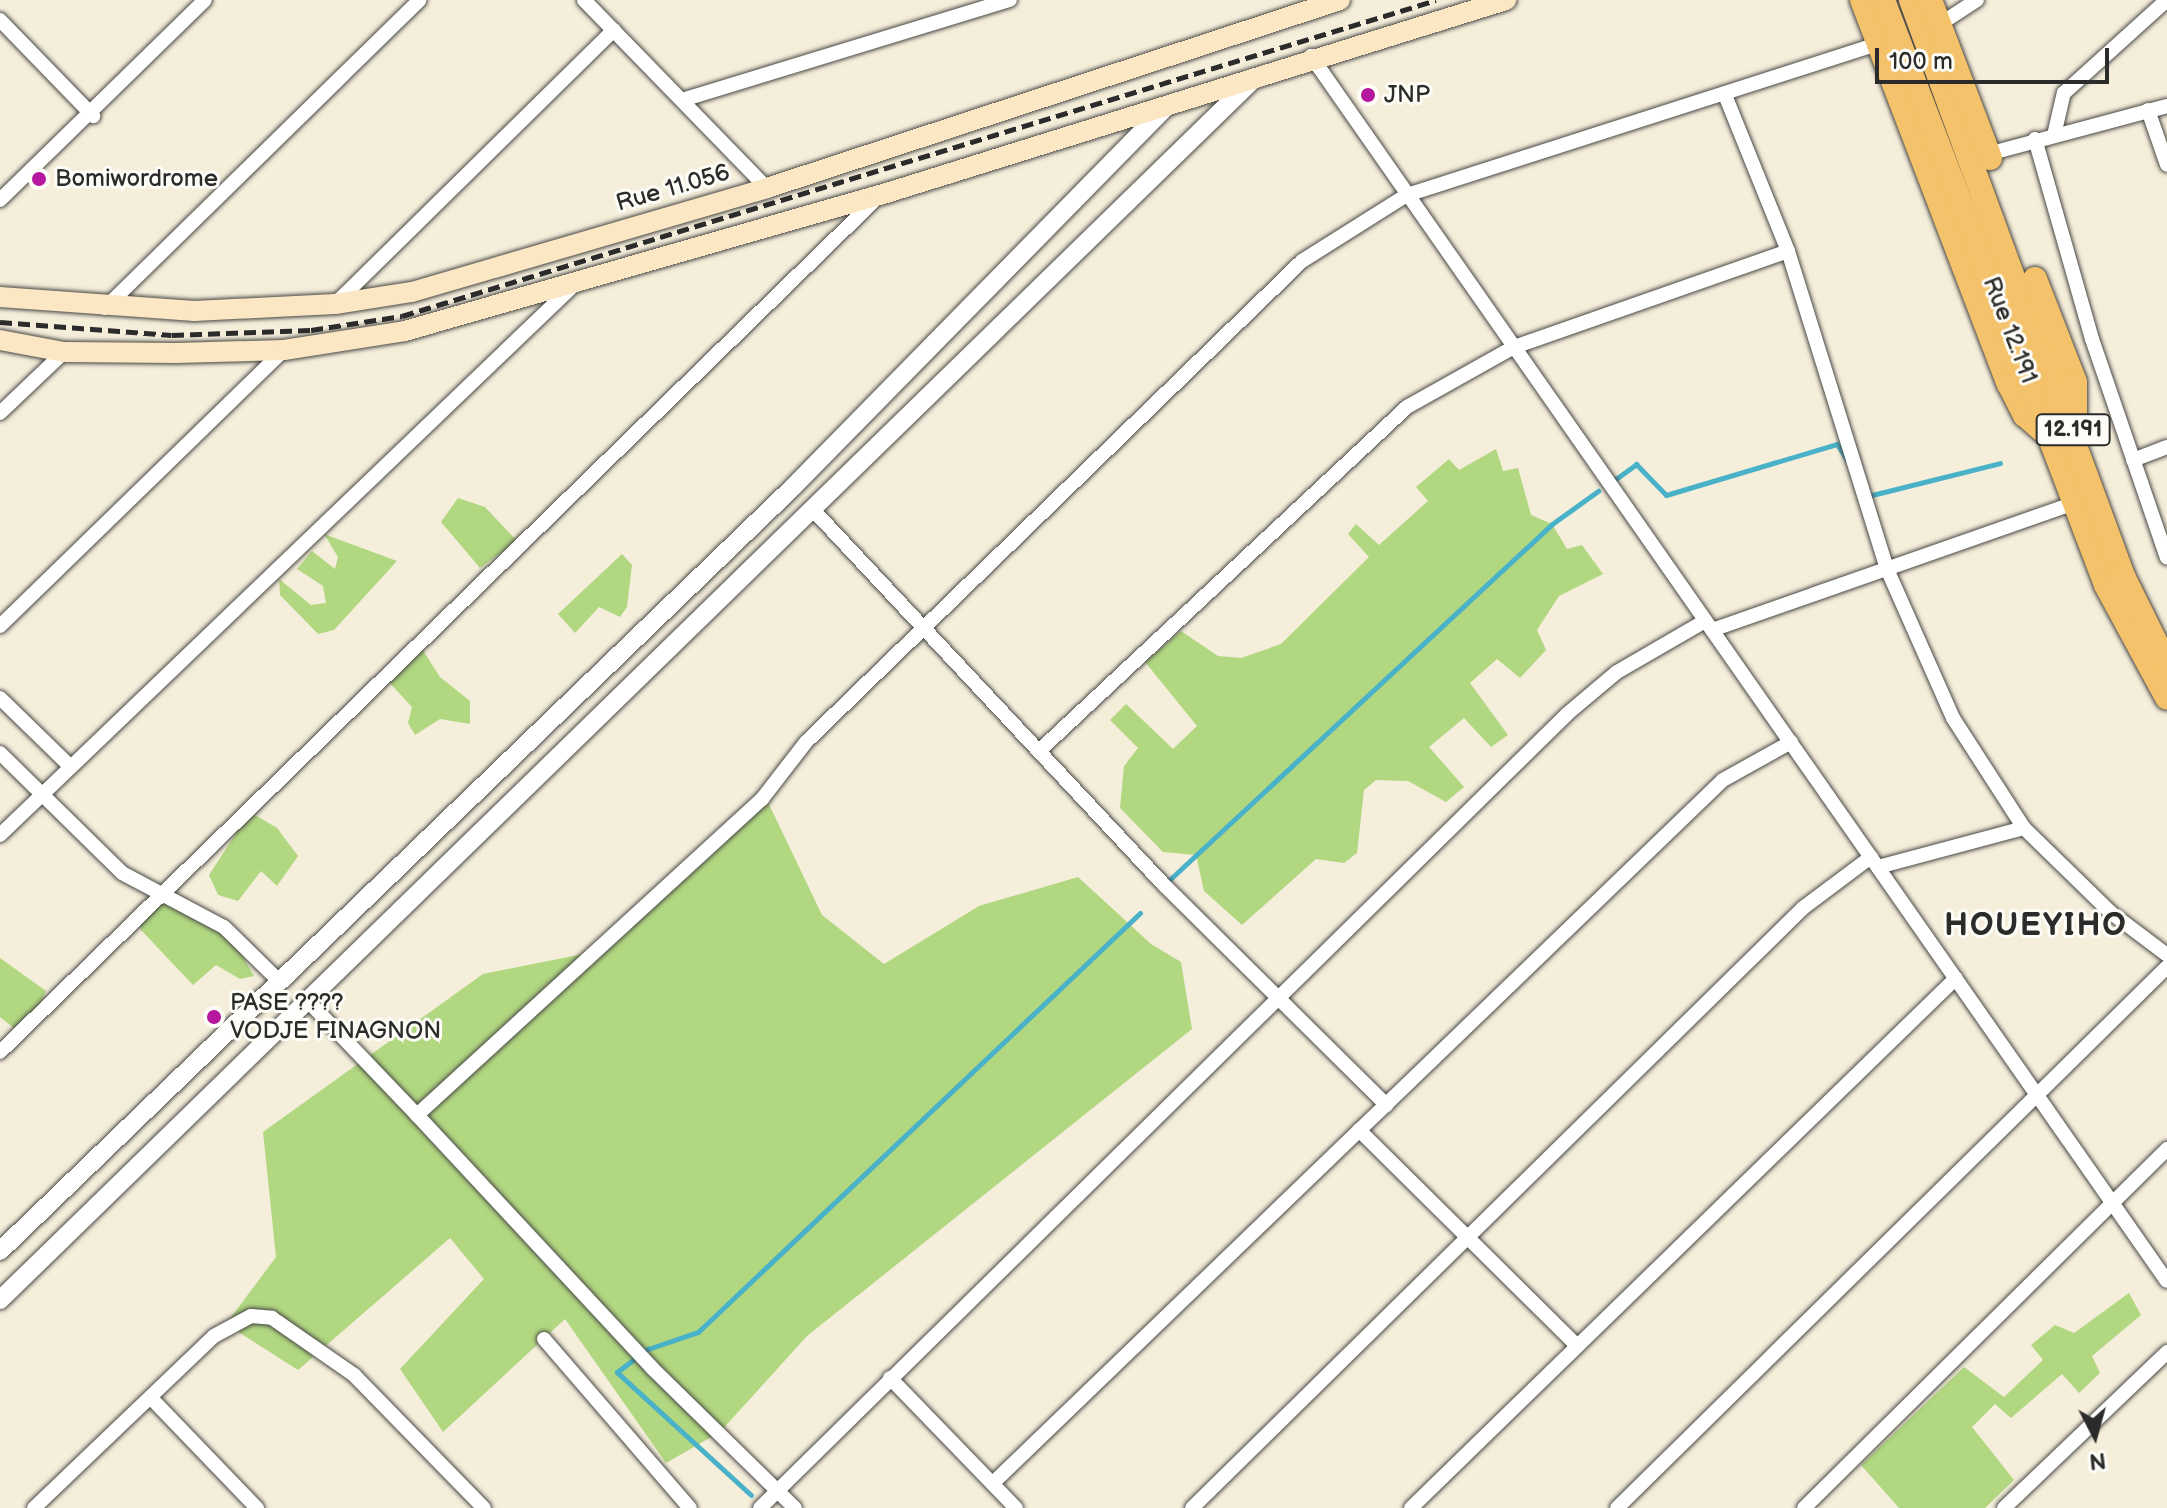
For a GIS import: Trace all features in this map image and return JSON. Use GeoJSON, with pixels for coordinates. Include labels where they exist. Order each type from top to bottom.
{"type":"FeatureCollection","features":[{"type":"Feature","properties":{"kind":"main road","name":"Rue 11.056"},"geometry":{"type":"LineString","coordinates":[[0,297],[104,309],[335,304],[412,292],[767,188],[1340,0]]}},
{"type":"Feature","properties":{"kind":"main road"},"geometry":{"type":"LineString","coordinates":[[0,340],[64,352],[284,350],[405,331],[880,195],[1168,105],[1311,56],[1506,0]]}},
{"type":"Feature","properties":{"kind":"main road"},"geometry":{"type":"LineString","coordinates":[[1862,0],[2009,384],[2025,415],[2063,436],[2071,369],[1930,0]]}},
{"type":"Feature","properties":{"kind":"main road","name":"Rue 12.191"},"geometry":{"type":"LineString","coordinates":[[1883,0],[1961,201],[2123,576],[2167,665]]}},
{"type":"Feature","properties":{"kind":"main road","name":"Rue 12.191"},"geometry":{"type":"LineString","coordinates":[[1911,0],[1985,192],[2063,436],[2075,503],[2128,638],[2167,698]]}},
{"type":"Feature","properties":{"kind":"street"},"geometry":{"type":"LineString","coordinates":[[0,200],[93,116],[205,0]]}},
{"type":"Feature","properties":{"kind":"street"},"geometry":{"type":"LineString","coordinates":[[104,309],[419,0]]}},
{"type":"Feature","properties":{"kind":"street"},"geometry":{"type":"LineString","coordinates":[[584,0],[767,188]]}},
{"type":"Feature","properties":{"kind":"street"},"geometry":{"type":"LineString","coordinates":[[682,100],[1010,0]]}},
{"type":"Feature","properties":{"kind":"street"},"geometry":{"type":"LineString","coordinates":[[1940,24],[1977,0]]}},
{"type":"Feature","properties":{"kind":"street"},"geometry":{"type":"LineString","coordinates":[[2055,131],[2064,93],[2167,0]]}},
{"type":"Feature","properties":{"kind":"street"},"geometry":{"type":"LineString","coordinates":[[0,20],[93,116]]}},
{"type":"Feature","properties":{"kind":"street"},"geometry":{"type":"LineString","coordinates":[[335,304],[614,30]]}},
{"type":"Feature","properties":{"kind":"street"},"geometry":{"type":"LineString","coordinates":[[417,1115],[762,799],[806,742],[1302,261],[1407,195],[1877,44]]}},
{"type":"Feature","properties":{"kind":"street"},"geometry":{"type":"LineString","coordinates":[[1311,56],[2167,1281]]}},
{"type":"Feature","properties":{"kind":"street"},"geometry":{"type":"LineString","coordinates":[[0,1300],[307,1000],[816,513],[1257,76]]}},
{"type":"Feature","properties":{"kind":"street"},"geometry":{"type":"LineString","coordinates":[[1725,95],[1788,251],[1887,569],[1953,718],[2024,828],[2110,912],[2167,955]]}},
{"type":"Feature","properties":{"kind":"street"},"geometry":{"type":"LineString","coordinates":[[0,1251],[277,979],[793,487],[1168,105]]}},
{"type":"Feature","properties":{"kind":"street"},"geometry":{"type":"LineString","coordinates":[[1988,154],[2055,131],[2167,106]]}},
{"type":"Feature","properties":{"kind":"street"},"geometry":{"type":"LineString","coordinates":[[2148,110],[2167,165]]}},
{"type":"Feature","properties":{"kind":"street"},"geometry":{"type":"LineString","coordinates":[[2035,139],[2133,460],[2167,558]]}},
{"type":"Feature","properties":{"kind":"street"},"geometry":{"type":"LineString","coordinates":[[0,1052],[880,195]]}},
{"type":"Feature","properties":{"kind":"street"},"geometry":{"type":"LineString","coordinates":[[1039,751],[1407,407],[1514,347],[1788,251]]}},
{"type":"Feature","properties":{"kind":"street"},"geometry":{"type":"LineString","coordinates":[[0,835],[69,765],[579,280]]}},
{"type":"Feature","properties":{"kind":"street"},"geometry":{"type":"LineString","coordinates":[[0,626],[284,350]]}},
{"type":"Feature","properties":{"kind":"street"},"geometry":{"type":"LineString","coordinates":[[0,413],[64,352]]}},
{"type":"Feature","properties":{"kind":"street"},"geometry":{"type":"LineString","coordinates":[[2133,460],[2167,447]]}},
{"type":"Feature","properties":{"kind":"street"},"geometry":{"type":"LineString","coordinates":[[760,1508],[1276,996],[1594,690],[1709,625],[1887,569],[2075,503]]}},
{"type":"Feature","properties":{"kind":"street"},"geometry":{"type":"LineString","coordinates":[[816,513],[1039,751],[1386,1105]]}},
{"type":"Feature","properties":{"kind":"street"},"geometry":{"type":"LineString","coordinates":[[0,698],[69,765]]}},
{"type":"Feature","properties":{"kind":"street"},"geometry":{"type":"LineString","coordinates":[[993,1483],[1723,780],[1791,742]]}},
{"type":"Feature","properties":{"kind":"street"},"geometry":{"type":"LineString","coordinates":[[0,753],[122,873],[160,896],[224,927],[277,979]]}},
{"type":"Feature","properties":{"kind":"street"},"geometry":{"type":"LineString","coordinates":[[1192,1508],[1468,1242],[1803,908],[1875,862],[2024,828]]}},
{"type":"Feature","properties":{"kind":"street"},"geometry":{"type":"LineString","coordinates":[[1617,1508],[2167,967]]}},
{"type":"Feature","properties":{"kind":"street"},"geometry":{"type":"LineString","coordinates":[[1411,1508],[1956,978]]}},
{"type":"Feature","properties":{"kind":"street"},"geometry":{"type":"LineString","coordinates":[[307,1000],[625,1340],[795,1508]]}},
{"type":"Feature","properties":{"kind":"street"},"geometry":{"type":"LineString","coordinates":[[1359,1130],[1468,1242],[1577,1346]]}},
{"type":"Feature","properties":{"kind":"street"},"geometry":{"type":"LineString","coordinates":[[1804,1508],[2167,1149]]}},
{"type":"Feature","properties":{"kind":"street"},"geometry":{"type":"LineString","coordinates":[[34,1508],[235,1321],[272,1318],[354,1375],[484,1508]]}},
{"type":"Feature","properties":{"kind":"street"},"geometry":{"type":"LineString","coordinates":[[544,1339],[690,1508]]}},
{"type":"Feature","properties":{"kind":"street"},"geometry":{"type":"LineString","coordinates":[[2004,1508],[2167,1352]]}},
{"type":"Feature","properties":{"kind":"street"},"geometry":{"type":"LineString","coordinates":[[890,1378],[1016,1508]]}},
{"type":"Feature","properties":{"kind":"street"},"geometry":{"type":"LineString","coordinates":[[151,1398],[257,1508]]}},
{"type":"Feature","properties":{"kind":"green space"},"geometry":{"type":"Polygon","coordinates":[[[1496,449],[1503,471],[1518,468],[1531,515],[1552,524],[1567,549],[1582,545],[1603,574],[1559,596],[1537,630],[1546,650],[1520,678],[1497,659],[1470,683],[1508,735],[1491,747],[1464,718],[1429,747],[1464,787],[1446,802],[1408,781],[1376,780],[1364,790],[1357,853],[1344,863],[1316,859],[1242,925],[1204,891],[1196,855],[1163,852],[1120,808],[1124,766],[1138,748],[1110,720],[1126,704],[1173,749],[1197,726],[1145,662],[1181,631],[1218,656],[1241,658],[1281,644],[1369,557],[1348,534],[1356,524],[1379,545],[1428,501],[1416,487],[1449,459],[1459,470],[1496,449]]]}},
{"type":"Feature","properties":{"kind":"green space"},"geometry":{"type":"Polygon","coordinates":[[[458,498],[485,507],[517,541],[480,568],[441,522],[458,498]]]}},
{"type":"Feature","properties":{"kind":"green space"},"geometry":{"type":"Polygon","coordinates":[[[324,534],[397,561],[334,630],[318,634],[280,595],[279,579],[311,605],[326,603],[323,586],[297,569],[312,551],[335,569],[338,557],[324,534]]]}},
{"type":"Feature","properties":{"kind":"green space"},"geometry":{"type":"Polygon","coordinates":[[[622,554],[632,565],[627,607],[620,617],[599,607],[575,633],[558,614],[622,554]]]}},
{"type":"Feature","properties":{"kind":"green space"},"geometry":{"type":"Polygon","coordinates":[[[422,649],[440,677],[470,701],[470,724],[440,719],[415,735],[408,723],[412,707],[386,679],[422,649]]]}},
{"type":"Feature","properties":{"kind":"green space"},"geometry":{"type":"Polygon","coordinates":[[[766,798],[822,915],[884,964],[979,906],[1078,877],[1151,944],[1181,962],[1192,1029],[807,1336],[720,1432],[666,1463],[565,1319],[443,1432],[400,1369],[484,1279],[450,1238],[298,1370],[226,1324],[276,1257],[263,1132],[483,974],[608,949],[766,798]]]}},
{"type":"Feature","properties":{"kind":"green space"},"geometry":{"type":"Polygon","coordinates":[[[250,812],[277,828],[298,856],[277,886],[261,871],[238,901],[218,895],[209,875],[250,812]]]}},
{"type":"Feature","properties":{"kind":"green space"},"geometry":{"type":"Polygon","coordinates":[[[167,900],[189,906],[239,950],[254,976],[240,979],[216,965],[193,985],[140,929],[145,908],[167,900]]]}},
{"type":"Feature","properties":{"kind":"green space"},"geometry":{"type":"Polygon","coordinates":[[[0,958],[46,991],[29,1027],[15,1029],[0,1017],[0,958]]]}},
{"type":"Feature","properties":{"kind":"green space"},"geometry":{"type":"Polygon","coordinates":[[[2129,1293],[2141,1315],[2092,1356],[2100,1373],[2079,1393],[2062,1374],[2011,1418],[1995,1404],[1972,1427],[2014,1480],[1985,1508],[1899,1508],[1861,1465],[1964,1367],[2004,1397],[2043,1360],[2031,1345],[2055,1325],[2074,1333],[2129,1293]]]}},
{"type":"Feature","properties":{"kind":"waterway"},"geometry":{"type":"LineString","coordinates":[[1613,481],[1636,464],[1666,495],[1837,444],[1847,460]]}},
{"type":"Feature","properties":{"kind":"waterway"},"geometry":{"type":"LineString","coordinates":[[1868,496],[2000,463]]}},
{"type":"Feature","properties":{"kind":"waterway"},"geometry":{"type":"LineString","coordinates":[[1166,883],[1552,524],[1598,491]]}},
{"type":"Feature","properties":{"kind":"waterway"},"geometry":{"type":"LineString","coordinates":[[751,1495],[617,1372],[648,1349],[698,1332],[1140,913]]}},
{"type":"Feature","properties":{"kind":"railway"},"geometry":{"type":"LineString","coordinates":[[0,322],[172,335],[311,330],[402,316],[1436,0]]}},
{"type":"Feature","properties":{"kind":"place","name":"JNP"},"geometry":{"type":"Point","coordinates":[1368,95]}},
{"type":"Feature","properties":{"kind":"place","name":"Bomiwordrome"},"geometry":{"type":"Point","coordinates":[39,179]}},
{"type":"Feature","properties":{"kind":"place","name":"PASE ???? VODJE FINAGNON"},"geometry":{"type":"Point","coordinates":[214,1017]}},
{"type":"Feature","properties":{"kind":"district","name":"HOUEYIHO"},"geometry":{"type":"Point","coordinates":[2036,926]}}]}
